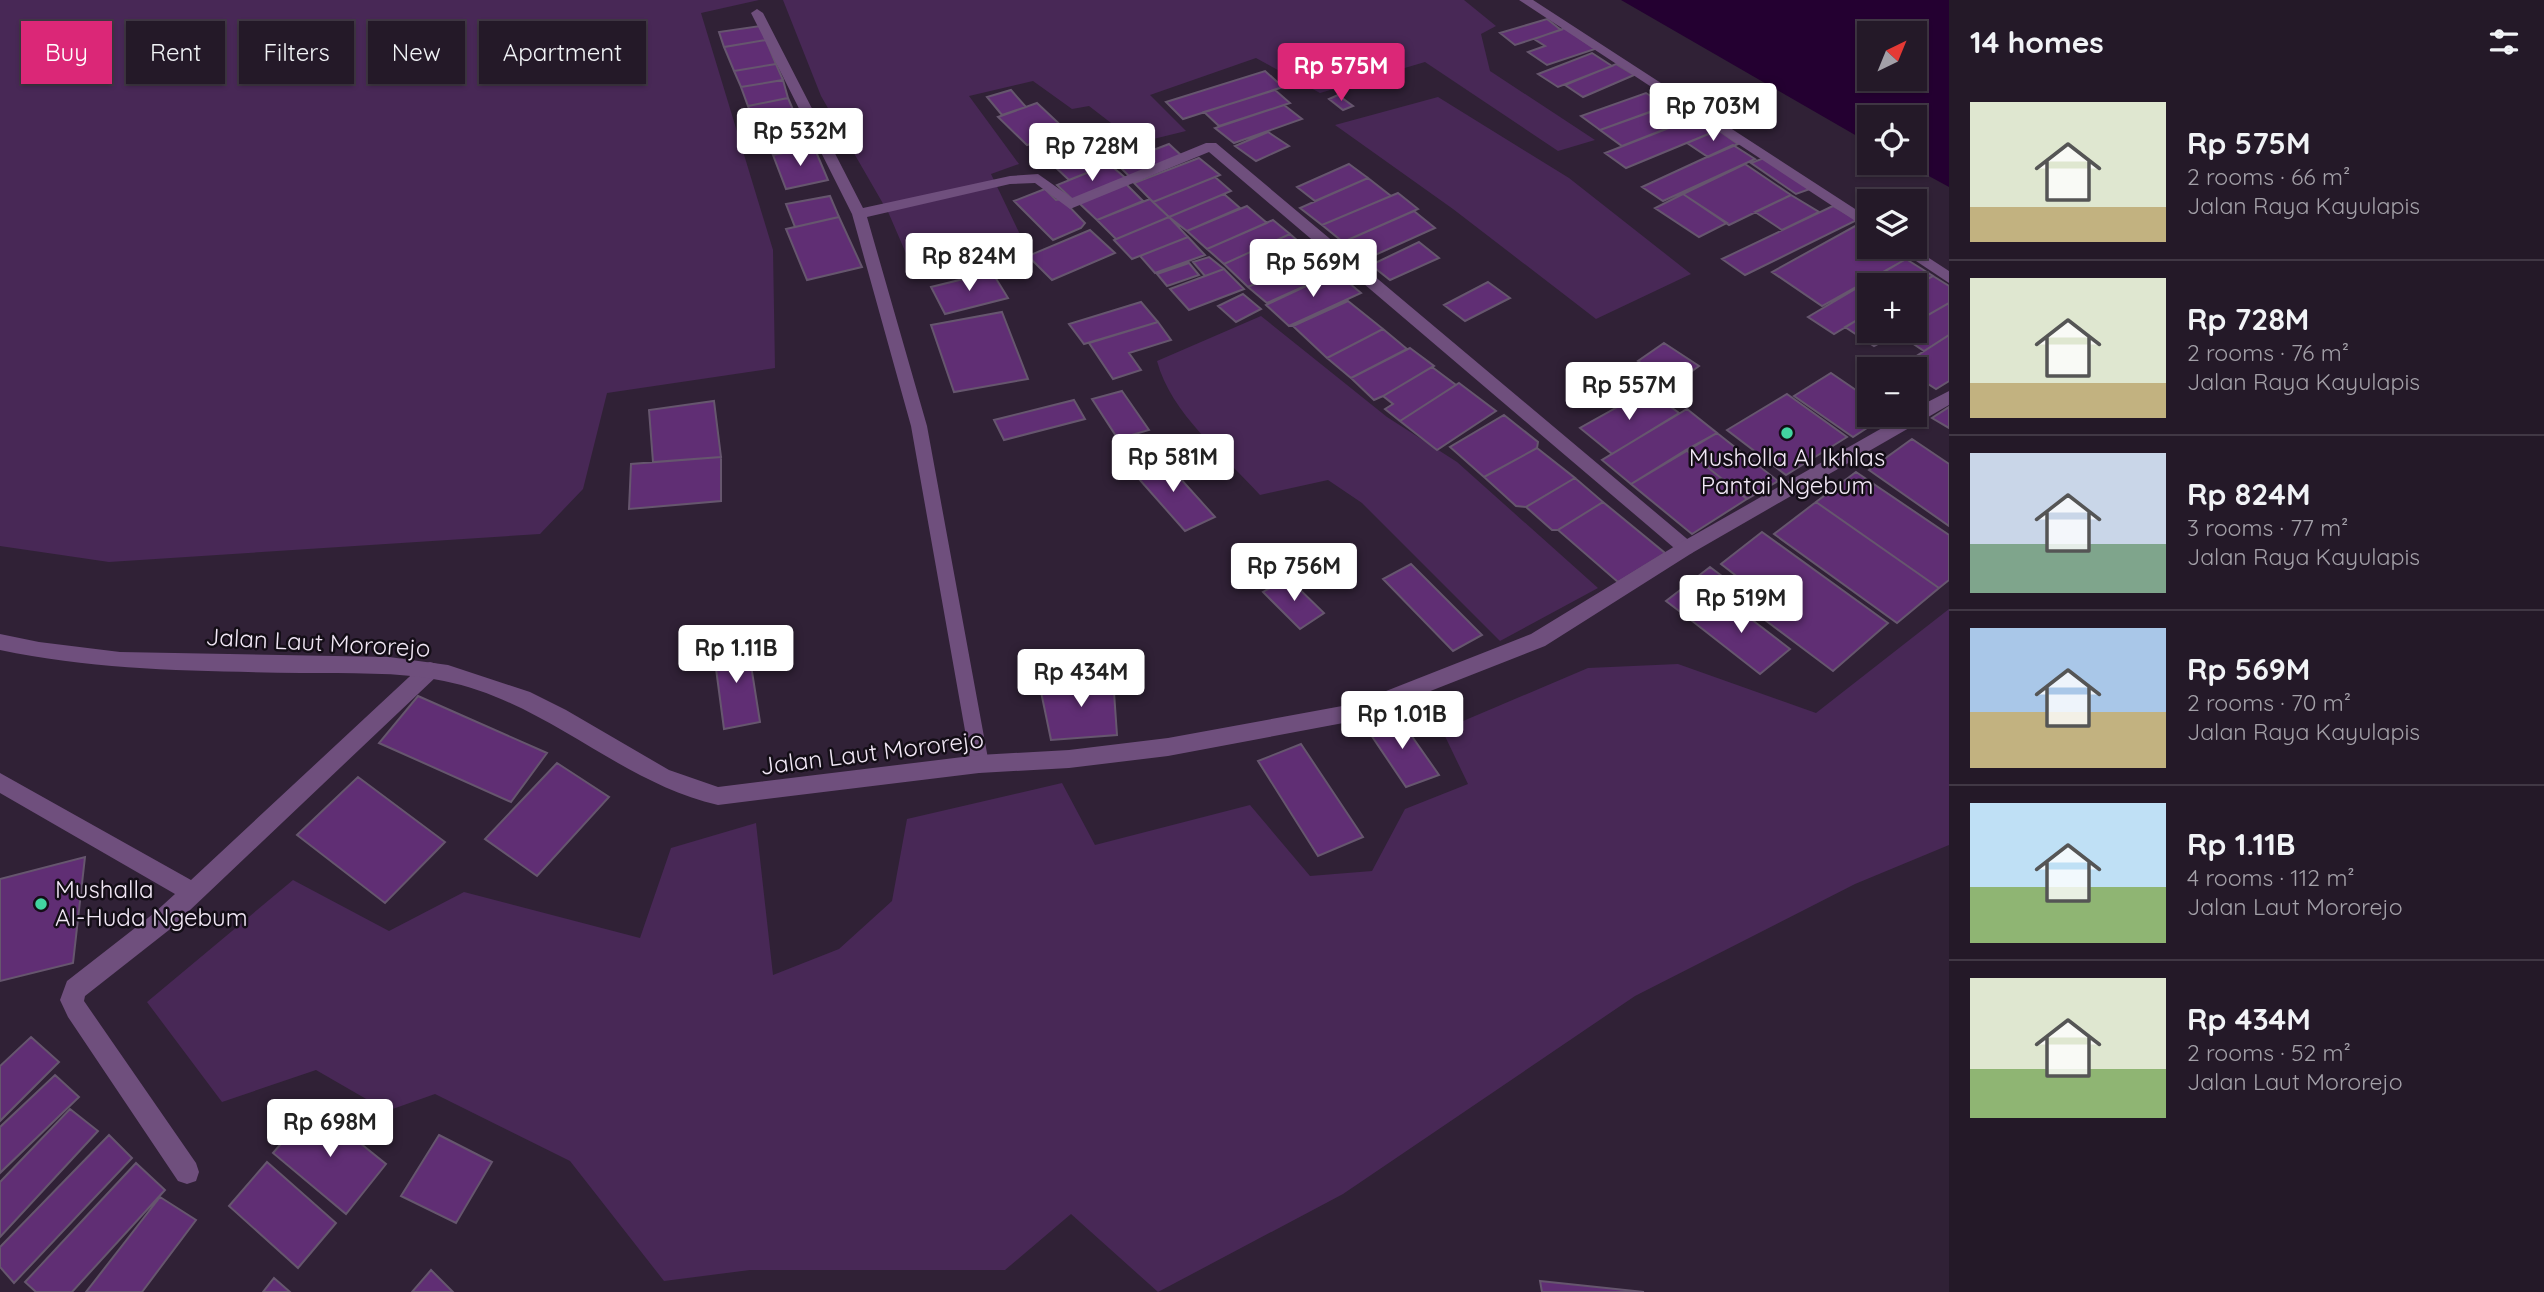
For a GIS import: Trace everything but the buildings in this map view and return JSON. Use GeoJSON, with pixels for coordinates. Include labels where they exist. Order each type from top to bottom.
{"type":"FeatureCollection","features":[{"type":"Feature","properties":{"kind":"street"},"geometry":{"type":"LineString","coordinates":[[1525,0],[1857,217]]}},
{"type":"Feature","properties":{"kind":"street"},"geometry":{"type":"LineString","coordinates":[[757,13],[859,214],[919,426],[979,764]]}},
{"type":"Feature","properties":{"kind":"street"},"geometry":{"type":"LineString","coordinates":[[859,214],[1010,180],[1038,178],[1070,204],[1211,146],[1686,548]]}},
{"type":"Feature","properties":{"kind":"street"},"geometry":{"type":"LineString","coordinates":[[1920,259],[1949,278]]}},
{"type":"Feature","properties":{"kind":"street","name":"Jalan Laut Mororejo"},"geometry":{"type":"LineString","coordinates":[[0,642],[23,648],[112,659],[430,670],[483,683],[522,697],[667,781],[708,794],[736,795],[979,764],[1069,759],[1168,747],[1354,712],[1538,640],[1686,548],[1949,397]]}},
{"type":"Feature","properties":{"kind":"street"},"geometry":{"type":"LineString","coordinates":[[187,1172],[72,1000],[75,989],[161,922],[430,670]]}},
{"type":"Feature","properties":{"kind":"street"},"geometry":{"type":"LineString","coordinates":[[0,782],[192,892]]}},
{"type":"Feature","properties":{"kind":"shaded area"},"geometry":{"type":"Polygon","coordinates":[[[0,0],[759,0],[701,13],[773,250],[775,368],[607,393],[583,489],[540,534],[109,562],[0,546],[0,0]]]}},
{"type":"Feature","properties":{"kind":"shaded area"},"geometry":{"type":"Polygon","coordinates":[[[783,0],[1464,0],[1496,26],[1481,34],[1490,71],[1595,140],[1558,151],[1425,62],[1320,93],[1256,58],[1150,95],[1186,131],[1137,143],[1089,106],[1072,109],[1033,81],[969,96],[1019,164],[991,174],[1027,249],[993,261],[914,272],[889,214],[821,96],[783,0]]]}},
{"type":"Feature","properties":{"kind":"shaded area"},"geometry":{"type":"Polygon","coordinates":[[[1621,0],[1949,0],[1949,187],[1927,175],[1927,105],[1857,105],[1857,136],[1621,0]]]}},
{"type":"Feature","properties":{"kind":"shaded area"},"geometry":{"type":"Polygon","coordinates":[[[1438,97],[1569,178],[1691,274],[1596,319],[1453,209],[1335,125],[1438,97]]]}},
{"type":"Feature","properties":{"kind":"shaded area"},"geometry":{"type":"Polygon","coordinates":[[[1261,316],[1387,417],[1457,462],[1598,588],[1500,641],[1362,503],[1328,480],[1260,495],[1186,416],[1174,399],[1157,361],[1261,316]]]}},
{"type":"Feature","properties":{"kind":"shaded area"},"geometry":{"type":"Polygon","coordinates":[[[1949,609],[1949,845],[1855,884],[1635,996],[1343,1194],[1158,1292],[1071,1214],[1005,1270],[750,1270],[664,1281],[570,1161],[435,1094],[387,1111],[316,1070],[222,1102],[147,1002],[293,880],[389,931],[464,892],[640,938],[671,848],[756,823],[773,975],[839,949],[892,901],[907,819],[1062,783],[1095,845],[1250,805],[1310,876],[1372,871],[1405,809],[1468,784],[1442,730],[1588,668],[1678,664],[1816,713],[1949,609]]]}},
{"type":"Feature","properties":{"kind":"place","name":"Musholla Al Ikhlas Pantai Ngebum"},"geometry":{"type":"Point","coordinates":[1787,433]}},
{"type":"Feature","properties":{"kind":"place","name":"Mushalla Al-Huda Ngebum"},"geometry":{"type":"Point","coordinates":[41,904]}}]}
